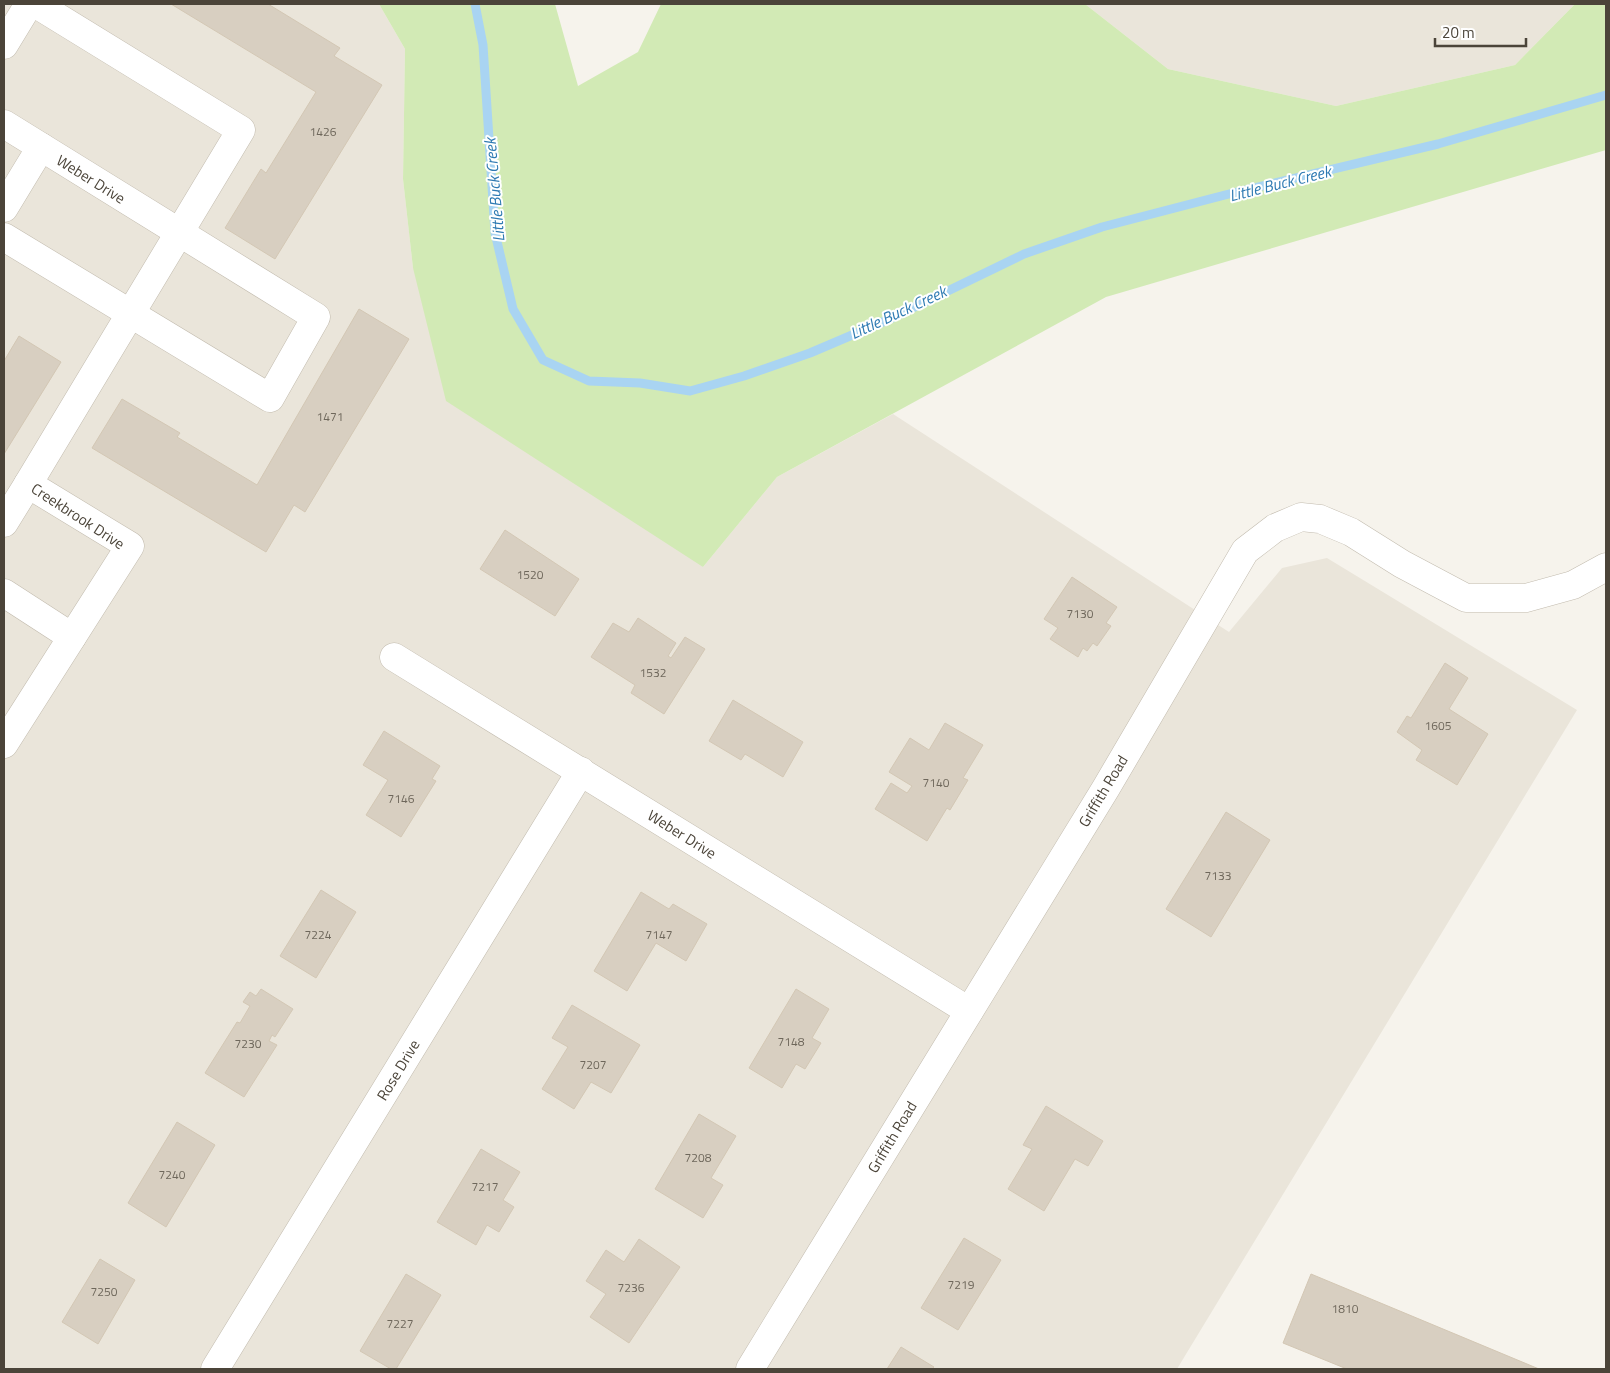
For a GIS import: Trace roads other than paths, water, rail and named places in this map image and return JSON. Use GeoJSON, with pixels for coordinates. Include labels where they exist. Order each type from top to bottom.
{"type":"FeatureCollection","features":[{"type":"Feature","properties":{"kind":"street"},"geometry":{"type":"LineString","coordinates":[[4,45],[29,4]]}},
{"type":"Feature","properties":{"kind":"street","name":"Creekbrook Drive"},"geometry":{"type":"LineString","coordinates":[[4,744],[130,546],[28,484],[241,130],[36,4]]}},
{"type":"Feature","properties":{"kind":"street","name":"Weber Drive"},"geometry":{"type":"LineString","coordinates":[[4,124],[178,234],[316,317],[270,398],[130,314]]}},
{"type":"Feature","properties":{"kind":"street"},"geometry":{"type":"LineString","coordinates":[[4,208],[40,147]]}},
{"type":"Feature","properties":{"kind":"street"},"geometry":{"type":"LineString","coordinates":[[4,237],[130,314]]}},
{"type":"Feature","properties":{"kind":"street"},"geometry":{"type":"LineString","coordinates":[[4,523],[28,484]]}},
{"type":"Feature","properties":{"kind":"street","name":"Griffith Road"},"geometry":{"type":"LineString","coordinates":[[750,1369],[1106,788],[1245,551],[1275,528],[1301,517],[1320,518],[1351,532],[1402,564],[1466,598],[1526,598],[1573,585],[1606,566]]}},
{"type":"Feature","properties":{"kind":"street"},"geometry":{"type":"LineString","coordinates":[[4,593],[72,637]]}},
{"type":"Feature","properties":{"kind":"street","name":"Weber Drive"},"geometry":{"type":"LineString","coordinates":[[394,657],[969,1011]]}},
{"type":"Feature","properties":{"kind":"street","name":"Rose Drive"},"geometry":{"type":"LineString","coordinates":[[215,1369],[581,772]]}},
{"type":"Feature","properties":{"kind":"waterway","name":"Little Buck Creek"},"geometry":{"type":"LineString","coordinates":[[475,4],[483,45],[495,233],[513,309],[543,360],[589,381],[640,383],[690,391],[744,376],[810,353],[892,318],[1024,254],[1102,227],[1225,195],[1438,144],[1606,95]]}}]}
